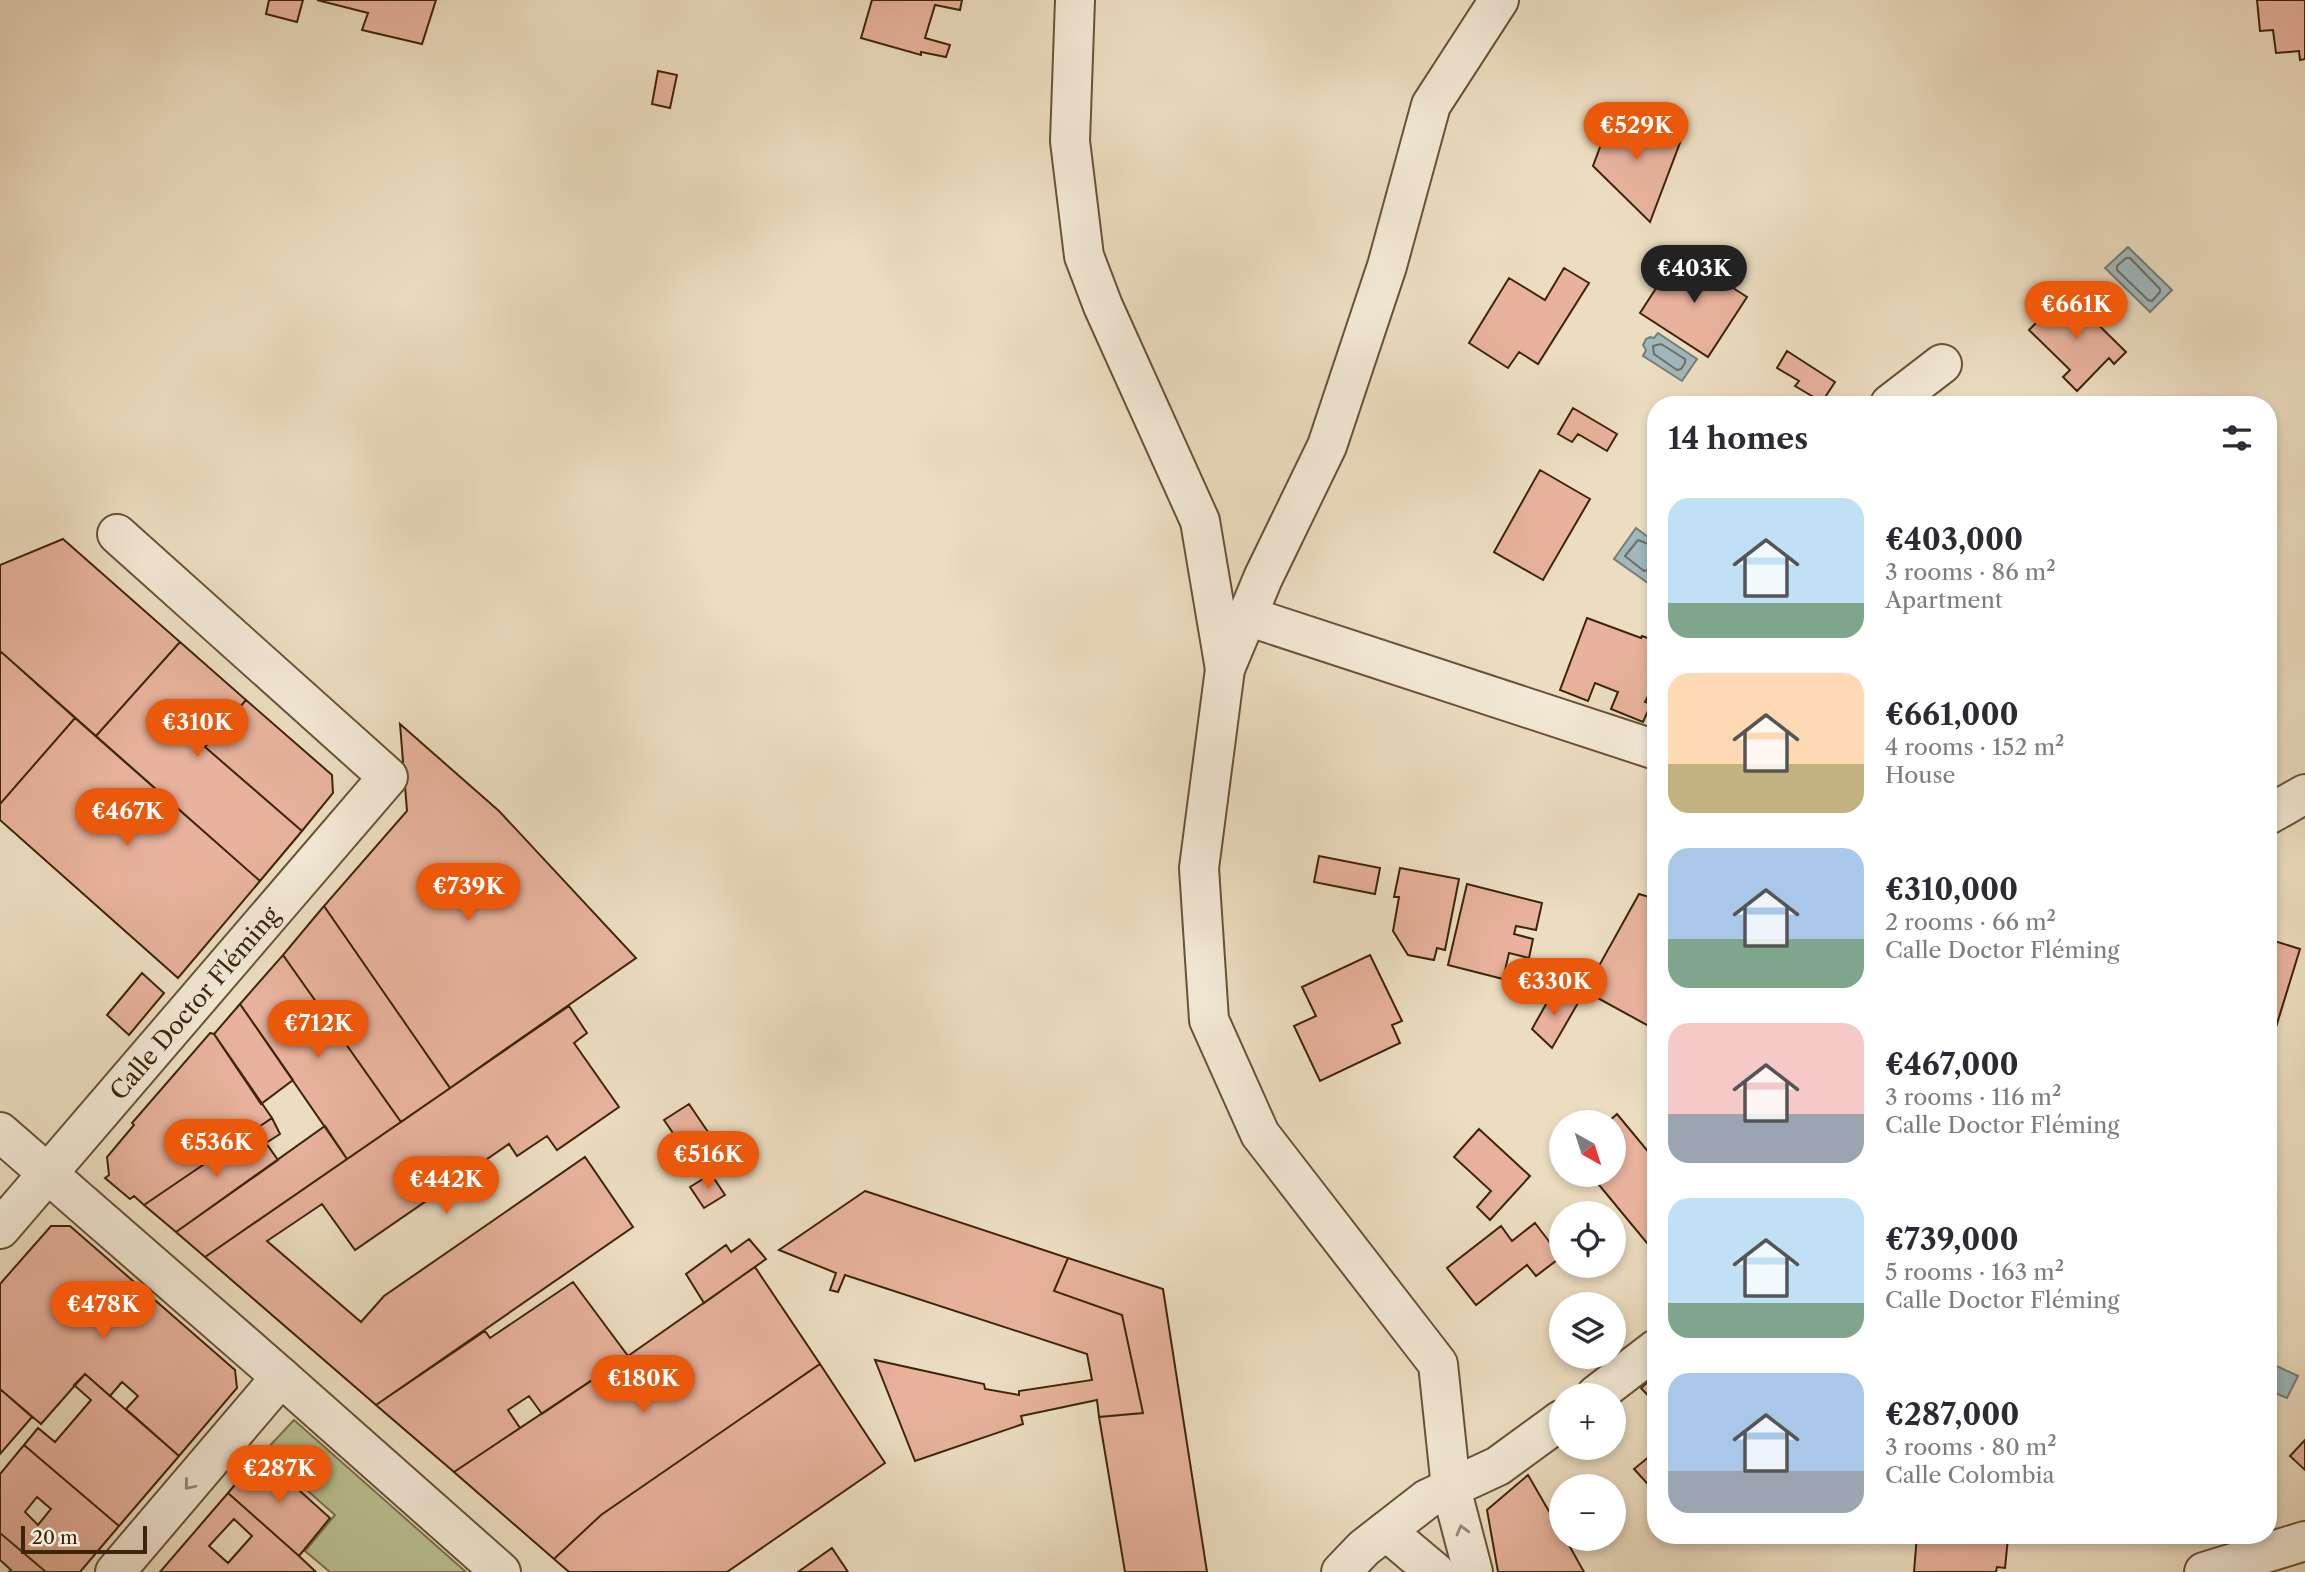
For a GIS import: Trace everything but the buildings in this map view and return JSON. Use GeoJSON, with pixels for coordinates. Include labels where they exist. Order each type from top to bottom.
{"type":"FeatureCollection","features":[{"type":"Feature","properties":{"kind":"street"},"geometry":{"type":"LineString","coordinates":[[1075,0],[1070,141],[1084,256],[1103,306],[1200,521],[1225,669]]}},
{"type":"Feature","properties":{"kind":"street"},"geometry":{"type":"LineString","coordinates":[[1473,1572],[1451,1488],[1438,1364],[1260,1134],[1209,1020],[1199,868],[1225,669],[1327,446],[1387,265],[1431,105],[1499,0]]}},
{"type":"Feature","properties":{"kind":"street"},"geometry":{"type":"LineString","coordinates":[[1900,396],[1942,364]]}},
{"type":"Feature","properties":{"kind":"street","name":"Calle Doctor Fléming"},"geometry":{"type":"LineString","coordinates":[[0,1229],[388,777],[117,534]]}},
{"type":"Feature","properties":{"kind":"street"},"geometry":{"type":"LineString","coordinates":[[1247,616],[1647,747]]}},
{"type":"Feature","properties":{"kind":"street"},"geometry":{"type":"LineString","coordinates":[[2277,810],[2305,794]]}},
{"type":"Feature","properties":{"kind":"street"},"geometry":{"type":"LineString","coordinates":[[0,1132],[500,1572]]}},
{"type":"Feature","properties":{"kind":"street"},"geometry":{"type":"LineString","coordinates":[[1612,1383],[1647,1356]]}},
{"type":"Feature","properties":{"kind":"street"},"geometry":{"type":"LineString","coordinates":[[115,1572],[281,1377]]}},
{"type":"Feature","properties":{"kind":"street"},"geometry":{"type":"LineString","coordinates":[[1369,1556],[1427,1499],[1498,1466],[1549,1429]]}},
{"type":"Feature","properties":{"kind":"street"},"geometry":{"type":"LineString","coordinates":[[2204,1572],[2305,1541]]}},
{"type":"Feature","properties":{"kind":"street"},"geometry":{"type":"LineString","coordinates":[[1369,1556],[1435,1572]]}},
{"type":"Feature","properties":{"kind":"green space"},"geometry":{"type":"Polygon","coordinates":[[[294,1420],[466,1572],[330,1572],[305,1551],[335,1515],[264,1452],[294,1420]]]}},
{"type":"Feature","properties":{"kind":"water"},"geometry":{"type":"Polygon","coordinates":[[[2128,247],[2172,290],[2150,312],[2105,268],[2128,247]]]}},
{"type":"Feature","properties":{"kind":"water"},"geometry":{"type":"Polygon","coordinates":[[[1658,333],[1697,359],[1682,381],[1643,356],[1646,339],[1654,338],[1658,333]]]}},
{"type":"Feature","properties":{"kind":"water"},"geometry":{"type":"Polygon","coordinates":[[[1636,528],[1647,536],[1647,582],[1614,559],[1636,528]]]}},
{"type":"Feature","properties":{"kind":"water"},"geometry":{"type":"Polygon","coordinates":[[[2277,1366],[2298,1376],[2287,1398],[2277,1394],[2277,1366]]]}}]}
